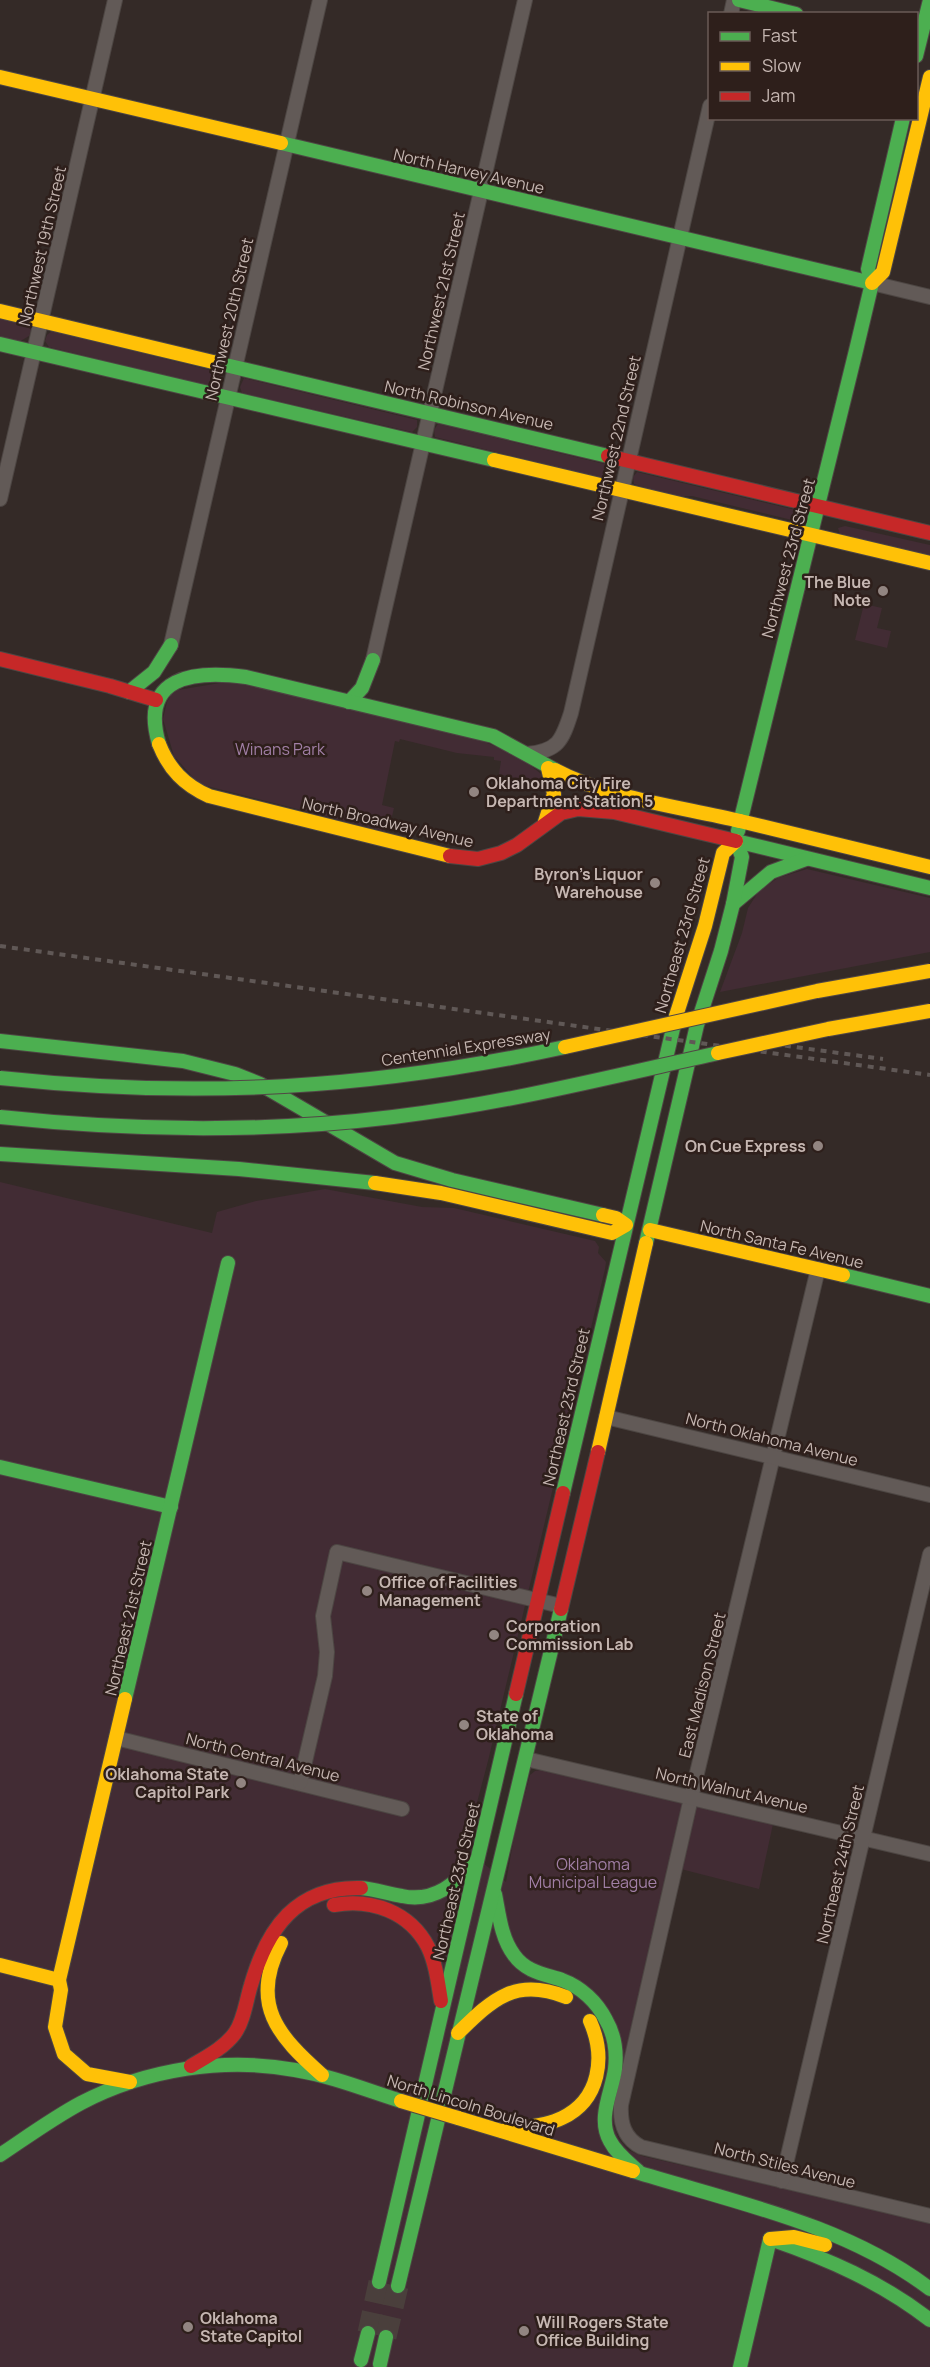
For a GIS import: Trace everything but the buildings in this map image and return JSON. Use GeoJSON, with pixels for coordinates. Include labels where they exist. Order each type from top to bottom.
{"type":"FeatureCollection","features":[{"type":"Feature","properties":{"kind":"main road"},"geometry":{"type":"LineString","coordinates":[[739,0],[788,12]]}},
{"type":"Feature","properties":{"kind":"main road"},"geometry":{"type":"LineString","coordinates":[[921,47],[930,0]]}},
{"type":"Feature","properties":{"kind":"main road","name":"North Harvey Avenue"},"geometry":{"type":"LineString","coordinates":[[0,77],[872,283]]}},
{"type":"Feature","properties":{"kind":"main road","name":"Northwest 23rd Street"},"geometry":{"type":"LineString","coordinates":[[872,283],[883,272],[930,77]]}},
{"type":"Feature","properties":{"kind":"main road","name":"Northwest 23rd Street"},"geometry":{"type":"LineString","coordinates":[[736,841],[769,699],[820,506],[872,283],[868,269],[903,120]]}},
{"type":"Feature","properties":{"kind":"main road","name":"North Robinson Avenue"},"geometry":{"type":"LineString","coordinates":[[0,311],[930,532]]}},
{"type":"Feature","properties":{"kind":"main road"},"geometry":{"type":"LineString","coordinates":[[0,344],[930,563]]}},
{"type":"Feature","properties":{"kind":"main road"},"geometry":{"type":"LineString","coordinates":[[129,692],[144,683],[158,669],[171,645]]}},
{"type":"Feature","properties":{"kind":"main road"},"geometry":{"type":"LineString","coordinates":[[0,659],[156,700],[163,690],[176,682],[225,674],[493,736],[510,743],[548,768],[582,782],[930,867]]}},
{"type":"Feature","properties":{"kind":"main road"},"geometry":{"type":"LineString","coordinates":[[349,702],[363,687],[373,660]]}},
{"type":"Feature","properties":{"kind":"main road","name":"North Broadway Avenue"},"geometry":{"type":"LineString","coordinates":[[156,700],[154,717],[156,735],[175,773],[198,792],[214,798],[459,858],[478,859],[501,853],[517,845],[561,813],[578,809],[599,809],[930,888]]}},
{"type":"Feature","properties":{"kind":"main road"},"geometry":{"type":"LineString","coordinates":[[546,822],[554,794],[548,768]]}},
{"type":"Feature","properties":{"kind":"main road"},"geometry":{"type":"LineString","coordinates":[[398,2286],[526,1759],[697,1025],[721,951],[733,904],[742,857],[736,841]]}},
{"type":"Feature","properties":{"kind":"main road","name":"Northeast 23rd Street"},"geometry":{"type":"LineString","coordinates":[[380,2282],[664,1061],[684,986],[705,926],[723,853],[736,841]]}},
{"type":"Feature","properties":{"kind":"main road"},"geometry":{"type":"LineString","coordinates":[[733,904],[771,872],[806,859]]}},
{"type":"Feature","properties":{"kind":"main road","name":"Centennial Expressway"},"geometry":{"type":"LineString","coordinates":[[0,1078],[63,1084],[152,1088],[243,1088],[357,1081],[478,1064],[549,1051],[828,989],[930,971]]}},
{"type":"Feature","properties":{"kind":"main road"},"geometry":{"type":"LineString","coordinates":[[0,1117],[76,1125],[184,1128],[303,1125],[370,1120],[522,1097],[816,1032],[930,1011]]}},
{"type":"Feature","properties":{"kind":"main road"},"geometry":{"type":"LineString","coordinates":[[0,1041],[193,1063],[235,1074],[260,1084],[395,1163],[452,1180],[616,1218],[626,1225],[612,1233],[441,1193],[316,1175],[0,1154]]}},
{"type":"Feature","properties":{"kind":"main road","name":"North Santa Fe Avenue"},"geometry":{"type":"LineString","coordinates":[[626,1225],[930,1296]]}},
{"type":"Feature","properties":{"kind":"main road","name":"Northeast 21st Street"},"geometry":{"type":"LineString","coordinates":[[131,2082],[87,2074],[64,2054],[55,2027],[61,1990],[59,1980],[228,1263]]}},
{"type":"Feature","properties":{"kind":"main road"},"geometry":{"type":"LineString","coordinates":[[0,1467],[171,1507]]}},
{"type":"Feature","properties":{"kind":"main road"},"geometry":{"type":"LineString","coordinates":[[187,2069],[220,2047],[236,2032],[261,1950],[271,1932],[299,1904],[319,1894],[354,1887],[407,1897],[430,1896],[449,1887],[477,1860]]}},
{"type":"Feature","properties":{"kind":"main road"},"geometry":{"type":"LineString","coordinates":[[493,1889],[506,1939],[520,1962],[532,1971],[573,1985],[594,2003],[604,2017],[615,2048],[616,2062],[606,2110],[605,2127],[613,2146],[641,2174]]}},
{"type":"Feature","properties":{"kind":"main road"},"geometry":{"type":"LineString","coordinates":[[322,2076],[285,2040],[272,2016],[269,2001],[269,1974],[277,1949],[290,1931],[308,1916],[339,1903],[356,1902],[385,1908],[402,1917],[418,1932],[428,1946],[435,1970],[442,2012]]}},
{"type":"Feature","properties":{"kind":"main road"},"geometry":{"type":"LineString","coordinates":[[0,1965],[59,1980]]}},
{"type":"Feature","properties":{"kind":"main road"},"geometry":{"type":"LineString","coordinates":[[458,2034],[494,2000],[510,1992],[525,1989],[553,1992],[570,2000],[585,2013],[595,2028],[599,2044],[599,2068],[591,2092],[579,2107],[552,2122],[501,2131]]}},
{"type":"Feature","properties":{"kind":"main road","name":"North Lincoln Boulevard"},"geometry":{"type":"LineString","coordinates":[[0,2155],[79,2104],[131,2082],[187,2069],[217,2066],[260,2067],[322,2076],[792,2220],[847,2240],[886,2259],[925,2285]]}},
{"type":"Feature","properties":{"kind":"main road"},"geometry":{"type":"LineString","coordinates":[[770,2239],[794,2237],[817,2242],[883,2271],[925,2285]]}},
{"type":"Feature","properties":{"kind":"main road"},"geometry":{"type":"LineString","coordinates":[[770,2239],[858,2272],[896,2294],[930,2320]]}},
{"type":"Feature","properties":{"kind":"main road"},"geometry":{"type":"LineString","coordinates":[[740,2367],[770,2239]]}},
{"type":"Feature","properties":{"kind":"main road"},"geometry":{"type":"LineString","coordinates":[[362,2360],[368,2333]]}},
{"type":"Feature","properties":{"kind":"main road"},"geometry":{"type":"LineString","coordinates":[[381,2364],[386,2337]]}},
{"type":"Feature","properties":{"kind":"street","name":"Northwest 19th Street"},"geometry":{"type":"LineString","coordinates":[[0,499],[115,0]]}},
{"type":"Feature","properties":{"kind":"street","name":"Northwest 20th Street"},"geometry":{"type":"LineString","coordinates":[[171,645],[320,0]]}},
{"type":"Feature","properties":{"kind":"street","name":"Northwest 21st Street"},"geometry":{"type":"LineString","coordinates":[[373,660],[525,0]]}},
{"type":"Feature","properties":{"kind":"street","name":"Northwest 22nd Street"},"geometry":{"type":"LineString","coordinates":[[527,754],[549,750],[557,744],[563,737],[571,713],[708,115]]}},
{"type":"Feature","properties":{"kind":"street","name":"North Harvey Avenue"},"geometry":{"type":"LineString","coordinates":[[872,283],[930,297]]}},
{"type":"Feature","properties":{"kind":"street","name":"East Madison Street"},"geometry":{"type":"LineString","coordinates":[[633,2143],[623,2127],[621,2105],[691,1798],[818,1269]]}},
{"type":"Feature","properties":{"kind":"street","name":"North Oklahoma Avenue"},"geometry":{"type":"LineString","coordinates":[[606,1417],[930,1495]]}},
{"type":"Feature","properties":{"kind":"street"},"geometry":{"type":"LineString","coordinates":[[300,1783],[325,1676],[327,1652],[323,1616],[337,1551],[561,1606]]}},
{"type":"Feature","properties":{"kind":"street","name":"Northeast 24th Street"},"geometry":{"type":"LineString","coordinates":[[782,2181],[930,1554]]}},
{"type":"Feature","properties":{"kind":"street","name":"North Central Avenue"},"geometry":{"type":"LineString","coordinates":[[116,1738],[402,1809]]}},
{"type":"Feature","properties":{"kind":"street","name":"North Walnut Avenue"},"geometry":{"type":"LineString","coordinates":[[526,1759],[930,1854]]}},
{"type":"Feature","properties":{"kind":"street","name":"North Stiles Avenue"},"geometry":{"type":"LineString","coordinates":[[633,2143],[641,2147],[930,2216]]}},
{"type":"Feature","properties":{"kind":"green space"},"geometry":{"type":"Polygon","coordinates":[[[0,317],[29,326],[31,331],[29,336],[19,342],[0,337],[0,317]]]}},
{"type":"Feature","properties":{"kind":"green space"},"geometry":{"type":"Polygon","coordinates":[[[52,331],[222,373],[222,382],[217,388],[49,347],[45,341],[47,335],[52,331]]]}},
{"type":"Feature","properties":{"kind":"green space"},"geometry":{"type":"Polygon","coordinates":[[[244,378],[417,420],[417,427],[412,432],[242,393],[240,387],[244,378]]]}},
{"type":"Feature","properties":{"kind":"green space"},"geometry":{"type":"Polygon","coordinates":[[[438,424],[617,467],[617,471],[610,480],[435,437],[434,430],[438,424]]]}},
{"type":"Feature","properties":{"kind":"green space"},"geometry":{"type":"Polygon","coordinates":[[[637,472],[800,511],[800,517],[792,520],[692,496],[673,497],[634,484],[633,477],[637,472]]]}},
{"type":"Feature","properties":{"kind":"green space"},"geometry":{"type":"Polygon","coordinates":[[[845,526],[930,545],[930,556],[840,534],[838,528],[845,526]]]}},
{"type":"Feature","properties":{"kind":"green space"},"geometry":{"type":"Polygon","coordinates":[[[864,604],[882,608],[877,628],[891,631],[887,648],[855,640],[864,604]]]}},
{"type":"Feature","properties":{"kind":"green space","name":"Winans Park"},"geometry":{"type":"Polygon","coordinates":[[[232,681],[477,739],[519,756],[541,774],[541,782],[537,784],[499,774],[501,761],[494,760],[494,757],[457,753],[400,739],[399,742],[395,741],[382,805],[394,808],[390,825],[384,831],[199,784],[174,756],[163,719],[167,702],[178,690],[232,681]]]}},
{"type":"Feature","properties":{"kind":"green space"},"geometry":{"type":"Polygon","coordinates":[[[807,869],[930,898],[930,952],[720,992],[742,933],[748,908],[759,891],[778,878],[807,869]]]}},
{"type":"Feature","properties":{"kind":"green space","name":"Oklahoma State Capitol Park"},"geometry":{"type":"Polygon","coordinates":[[[0,1182],[212,1233],[217,1212],[256,1201],[325,1189],[422,1207],[454,1208],[595,1241],[599,1247],[598,1253],[606,1262],[605,1269],[488,1761],[465,1848],[506,1882],[515,1832],[530,1775],[541,1770],[773,1824],[759,1889],[669,1866],[626,2048],[614,2126],[619,2139],[628,2150],[642,2156],[930,2222],[930,2367],[0,2367],[0,1182]]]}},
{"type":"Feature","properties":{"kind":"tunnel"},"geometry":{"type":"LineString","coordinates":[[368,2333],[379,2282]]}},
{"type":"Feature","properties":{"kind":"tunnel"},"geometry":{"type":"LineString","coordinates":[[386,2337],[398,2286]]}},
{"type":"Feature","properties":{"kind":"railway"},"geometry":{"type":"LineString","coordinates":[[0,946],[930,1075]]}},
{"type":"Feature","properties":{"kind":"railway"},"geometry":{"type":"LineString","coordinates":[[773,1044],[883,1059]]}},
{"type":"Feature","properties":{"kind":"traffic: fast"},"geometry":{"type":"LineString","coordinates":[[739,0],[788,12]]}},
{"type":"Feature","properties":{"kind":"traffic: fast"},"geometry":{"type":"LineString","coordinates":[[918,48],[930,0]]}},
{"type":"Feature","properties":{"kind":"traffic: fast"},"geometry":{"type":"LineString","coordinates":[[738,831],[872,283],[868,269],[903,120]]}},
{"type":"Feature","properties":{"kind":"traffic: fast"},"geometry":{"type":"LineString","coordinates":[[281,143],[872,283]]}},
{"type":"Feature","properties":{"kind":"traffic: fast"},"geometry":{"type":"LineString","coordinates":[[0,344],[494,460]]}},
{"type":"Feature","properties":{"kind":"traffic: fast"},"geometry":{"type":"LineString","coordinates":[[213,362],[608,456]]}},
{"type":"Feature","properties":{"kind":"traffic: fast"},"geometry":{"type":"LineString","coordinates":[[129,692],[154,672],[171,645]]}},
{"type":"Feature","properties":{"kind":"traffic: fast"},"geometry":{"type":"LineString","coordinates":[[349,702],[362,688],[373,660]]}},
{"type":"Feature","properties":{"kind":"traffic: fast"},"geometry":{"type":"LineString","coordinates":[[159,744],[155,721],[157,704],[164,691],[176,682],[190,677],[227,675],[246,677],[493,736],[555,770]]}},
{"type":"Feature","properties":{"kind":"traffic: fast"},"geometry":{"type":"LineString","coordinates":[[646,1243],[697,1025],[721,951],[733,904],[742,857],[736,841]]}},
{"type":"Feature","properties":{"kind":"traffic: fast"},"geometry":{"type":"LineString","coordinates":[[736,841],[930,888]]}},
{"type":"Feature","properties":{"kind":"traffic: fast"},"geometry":{"type":"LineString","coordinates":[[733,904],[771,872],[806,859]]}},
{"type":"Feature","properties":{"kind":"traffic: fast"},"geometry":{"type":"LineString","coordinates":[[563,1493],[676,1016]]}},
{"type":"Feature","properties":{"kind":"traffic: fast"},"geometry":{"type":"LineString","coordinates":[[0,1041],[183,1061],[235,1074],[260,1084],[395,1163],[452,1180],[603,1215]]}},
{"type":"Feature","properties":{"kind":"traffic: fast"},"geometry":{"type":"LineString","coordinates":[[0,1078],[144,1088],[284,1086],[423,1073],[565,1047]]}},
{"type":"Feature","properties":{"kind":"traffic: fast"},"geometry":{"type":"LineString","coordinates":[[0,1117],[98,1125],[196,1128],[246,1128],[344,1122],[475,1105],[718,1053]]}},
{"type":"Feature","properties":{"kind":"traffic: fast"},"geometry":{"type":"LineString","coordinates":[[0,1154],[239,1169],[375,1183]]}},
{"type":"Feature","properties":{"kind":"traffic: fast"},"geometry":{"type":"LineString","coordinates":[[125,1699],[228,1263]]}},
{"type":"Feature","properties":{"kind":"traffic: fast"},"geometry":{"type":"LineString","coordinates":[[843,1275],[930,1296]]}},
{"type":"Feature","properties":{"kind":"traffic: fast"},"geometry":{"type":"LineString","coordinates":[[0,1467],[171,1507]]}},
{"type":"Feature","properties":{"kind":"traffic: fast"},"geometry":{"type":"LineString","coordinates":[[398,2286],[561,1609]]}},
{"type":"Feature","properties":{"kind":"traffic: fast"},"geometry":{"type":"LineString","coordinates":[[379,2282],[516,1694]]}},
{"type":"Feature","properties":{"kind":"traffic: fast"},"geometry":{"type":"LineString","coordinates":[[361,1888],[402,1896],[425,1897],[453,1883],[477,1860]]}},
{"type":"Feature","properties":{"kind":"traffic: fast"},"geometry":{"type":"LineString","coordinates":[[495,1894],[503,1934],[519,1961],[536,1972],[562,1980],[582,1991],[593,2001],[609,2025],[616,2056],[606,2105],[606,2132],[616,2149],[638,2171]]}},
{"type":"Feature","properties":{"kind":"traffic: fast"},"geometry":{"type":"LineString","coordinates":[[0,2155],[60,2115],[106,2091],[159,2074],[186,2069],[241,2065],[295,2070],[336,2080],[401,2101]]}},
{"type":"Feature","properties":{"kind":"traffic: fast"},"geometry":{"type":"LineString","coordinates":[[633,2171],[749,2205],[825,2231],[897,2267],[930,2289]]}},
{"type":"Feature","properties":{"kind":"traffic: fast"},"geometry":{"type":"LineString","coordinates":[[740,2367],[770,2239],[813,2255],[873,2283],[930,2320]]}},
{"type":"Feature","properties":{"kind":"traffic: fast"},"geometry":{"type":"LineString","coordinates":[[361,2360],[368,2333]]}},
{"type":"Feature","properties":{"kind":"traffic: fast"},"geometry":{"type":"LineString","coordinates":[[380,2364],[386,2337]]}},
{"type":"Feature","properties":{"kind":"traffic: slow"},"geometry":{"type":"LineString","coordinates":[[0,77],[281,143]]}},
{"type":"Feature","properties":{"kind":"traffic: slow"},"geometry":{"type":"LineString","coordinates":[[872,283],[883,272],[930,77]]}},
{"type":"Feature","properties":{"kind":"traffic: slow"},"geometry":{"type":"LineString","coordinates":[[0,311],[213,362]]}},
{"type":"Feature","properties":{"kind":"traffic: slow"},"geometry":{"type":"LineString","coordinates":[[494,460],[930,563]]}},
{"type":"Feature","properties":{"kind":"traffic: slow"},"geometry":{"type":"LineString","coordinates":[[159,744],[178,775],[192,787],[209,796],[450,856]]}},
{"type":"Feature","properties":{"kind":"traffic: slow"},"geometry":{"type":"LineString","coordinates":[[545,822],[554,794],[548,768]]}},
{"type":"Feature","properties":{"kind":"traffic: slow"},"geometry":{"type":"LineString","coordinates":[[555,770],[576,780],[621,795],[740,821]]}},
{"type":"Feature","properties":{"kind":"traffic: slow"},"geometry":{"type":"LineString","coordinates":[[740,821],[930,867]]}},
{"type":"Feature","properties":{"kind":"traffic: slow"},"geometry":{"type":"LineString","coordinates":[[676,1016],[705,926],[723,853],[736,841]]}},
{"type":"Feature","properties":{"kind":"traffic: slow"},"geometry":{"type":"LineString","coordinates":[[565,1047],[817,991],[930,971]]}},
{"type":"Feature","properties":{"kind":"traffic: slow"},"geometry":{"type":"LineString","coordinates":[[718,1053],[828,1029],[930,1011]]}},
{"type":"Feature","properties":{"kind":"traffic: slow"},"geometry":{"type":"LineString","coordinates":[[375,1183],[441,1193],[612,1233],[626,1225],[616,1218],[603,1215]]}},
{"type":"Feature","properties":{"kind":"traffic: slow"},"geometry":{"type":"LineString","coordinates":[[650,1230],[843,1275]]}},
{"type":"Feature","properties":{"kind":"traffic: slow"},"geometry":{"type":"LineString","coordinates":[[598,1452],[646,1243]]}},
{"type":"Feature","properties":{"kind":"traffic: slow"},"geometry":{"type":"LineString","coordinates":[[0,1965],[59,1980],[125,1699]]}},
{"type":"Feature","properties":{"kind":"traffic: slow"},"geometry":{"type":"LineString","coordinates":[[281,1943],[272,1965],[268,1984],[268,2001],[281,2032],[306,2061],[322,2075]]}},
{"type":"Feature","properties":{"kind":"traffic: slow"},"geometry":{"type":"LineString","coordinates":[[59,1980],[61,1990],[55,2027],[64,2054],[87,2074],[130,2082]]}},
{"type":"Feature","properties":{"kind":"traffic: slow"},"geometry":{"type":"LineString","coordinates":[[458,2033],[482,2010],[506,1995],[533,1989],[566,1997]]}},
{"type":"Feature","properties":{"kind":"traffic: slow"},"geometry":{"type":"LineString","coordinates":[[502,2131],[555,2121],[575,2110],[585,2100],[592,2089],[598,2063],[598,2049],[590,2021]]}},
{"type":"Feature","properties":{"kind":"traffic: slow"},"geometry":{"type":"LineString","coordinates":[[401,2101],[458,2118]]}},
{"type":"Feature","properties":{"kind":"traffic: slow"},"geometry":{"type":"LineString","coordinates":[[458,2118],[633,2171]]}},
{"type":"Feature","properties":{"kind":"traffic: slow"},"geometry":{"type":"LineString","coordinates":[[770,2239],[794,2237],[825,2245]]}},
{"type":"Feature","properties":{"kind":"traffic: jam"},"geometry":{"type":"LineString","coordinates":[[608,456],[930,533]]}},
{"type":"Feature","properties":{"kind":"traffic: jam"},"geometry":{"type":"LineString","coordinates":[[0,659],[110,686],[156,700]]}},
{"type":"Feature","properties":{"kind":"traffic: jam"},"geometry":{"type":"LineString","coordinates":[[450,856],[478,859],[501,853],[517,845],[561,813],[578,809],[614,812],[736,841]]}},
{"type":"Feature","properties":{"kind":"traffic: jam"},"geometry":{"type":"LineString","coordinates":[[561,1609],[598,1452]]}},
{"type":"Feature","properties":{"kind":"traffic: jam"},"geometry":{"type":"LineString","coordinates":[[516,1694],[563,1493]]}},
{"type":"Feature","properties":{"kind":"traffic: jam"},"geometry":{"type":"LineString","coordinates":[[191,2066],[220,2048],[235,2033],[243,2016],[251,1985],[266,1946],[288,1915],[302,1903],[319,1894],[338,1889],[361,1888]]}},
{"type":"Feature","properties":{"kind":"traffic: jam"},"geometry":{"type":"LineString","coordinates":[[334,1905],[348,1903],[375,1906],[400,1916],[411,1925],[431,1953],[441,2001]]}},
{"type":"Feature","properties":{"kind":"place","name":"The Blue Note"},"geometry":{"type":"Point","coordinates":[883,591]}},
{"type":"Feature","properties":{"kind":"place","name":"Oklahoma City Fire Department Station 5"},"geometry":{"type":"Point","coordinates":[474,792]}},
{"type":"Feature","properties":{"kind":"place","name":"Byron's Liquor Warehouse"},"geometry":{"type":"Point","coordinates":[655,883]}},
{"type":"Feature","properties":{"kind":"place","name":"On Cue Express"},"geometry":{"type":"Point","coordinates":[818,1146]}},
{"type":"Feature","properties":{"kind":"place","name":"Office of Facilities Management"},"geometry":{"type":"Point","coordinates":[367,1591]}},
{"type":"Feature","properties":{"kind":"place","name":"Corporation Commission Lab"},"geometry":{"type":"Point","coordinates":[494,1635]}},
{"type":"Feature","properties":{"kind":"place","name":"State of Oklahoma"},"geometry":{"type":"Point","coordinates":[464,1725]}},
{"type":"Feature","properties":{"kind":"place","name":"Oklahoma State Capitol Park"},"geometry":{"type":"Point","coordinates":[241,1783]}},
{"type":"Feature","properties":{"kind":"place","name":"Oklahoma State Capitol"},"geometry":{"type":"Point","coordinates":[188,2327]}},
{"type":"Feature","properties":{"kind":"place","name":"Will Rogers State Office Building"},"geometry":{"type":"Point","coordinates":[524,2331]}},
{"type":"Feature","properties":{"kind":"park label","name":"Oklahoma Municipal League"},"geometry":{"type":"Point","coordinates":[593,1873]}}]}
